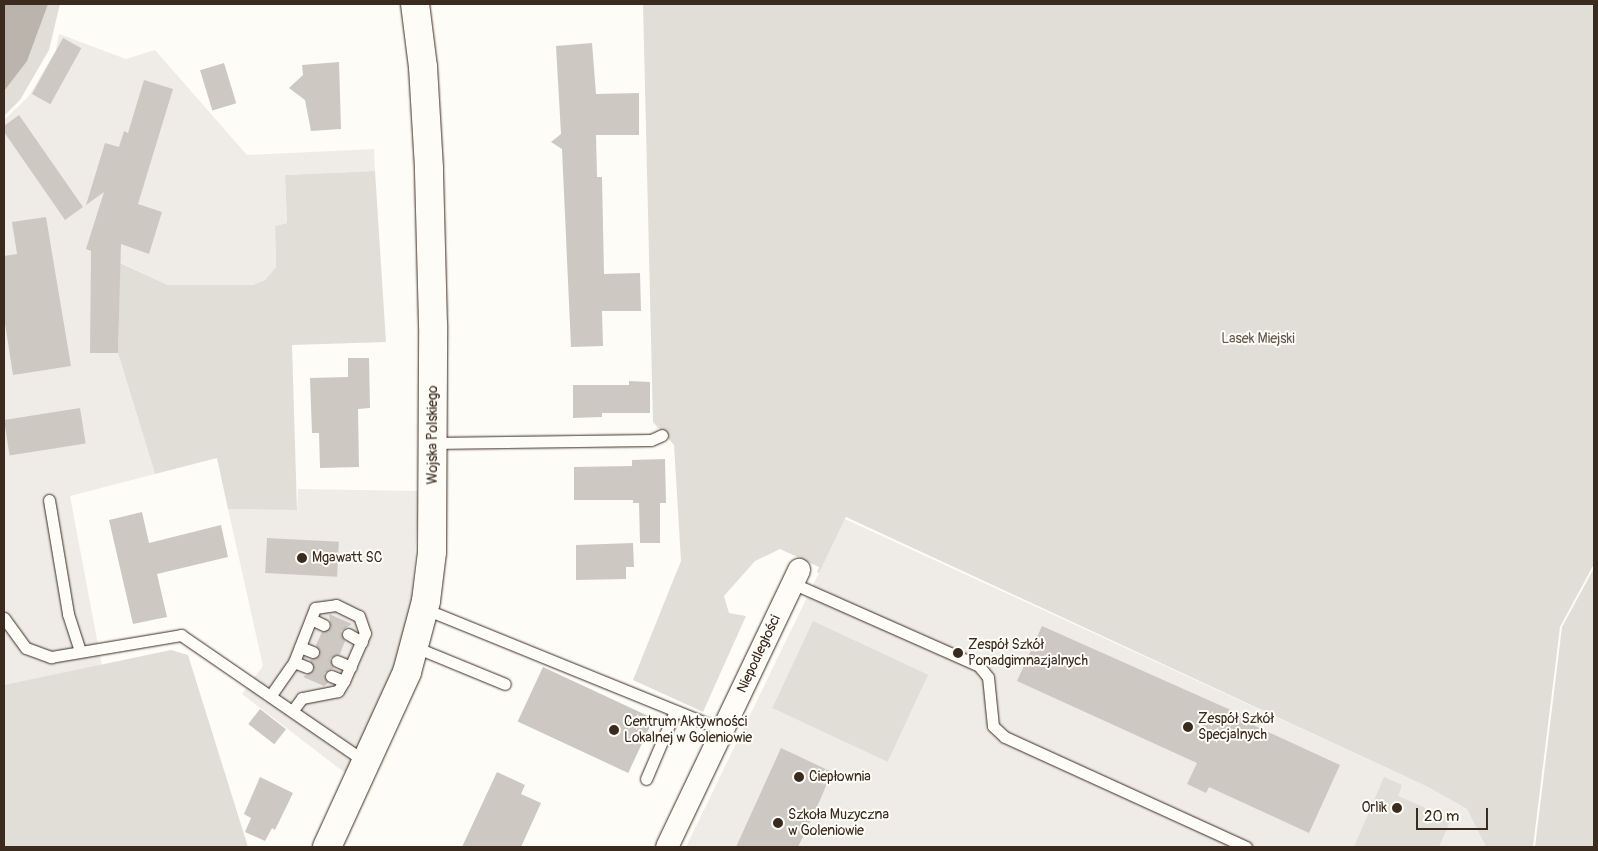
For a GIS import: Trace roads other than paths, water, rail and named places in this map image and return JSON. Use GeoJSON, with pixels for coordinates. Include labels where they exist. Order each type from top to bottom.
{"type":"FeatureCollection","features":[{"type":"Feature","properties":{"kind":"street","name":"Wojska Polskiego"},"geometry":{"type":"LineString","coordinates":[[327,847],[368,763],[415,647],[425,609],[432,552],[433,443],[429,168],[424,67],[415,4]]}},
{"type":"Feature","properties":{"kind":"street","name":"Niepodległości"},"geometry":{"type":"LineString","coordinates":[[667,847],[796,576]]}},
{"type":"Feature","properties":{"kind":"lane"},"geometry":{"type":"LineString","coordinates":[[433,443],[651,440],[662,435]]}},
{"type":"Feature","properties":{"kind":"lane"},"geometry":{"type":"LineString","coordinates":[[49,500],[68,614],[80,651]]}},
{"type":"Feature","properties":{"kind":"lane"},"geometry":{"type":"LineString","coordinates":[[796,576],[980,666],[988,677],[993,726],[1006,737],[1246,847]]}},
{"type":"Feature","properties":{"kind":"lane"},"geometry":{"type":"LineString","coordinates":[[271,695],[294,662],[315,608],[323,605],[336,605],[359,616],[366,633],[338,691],[302,698],[293,710]]}},
{"type":"Feature","properties":{"kind":"lane"},"geometry":{"type":"LineString","coordinates":[[425,609],[723,730]]}},
{"type":"Feature","properties":{"kind":"lane"},"geometry":{"type":"LineString","coordinates":[[4,618],[26,648],[52,657],[180,635],[271,695],[368,763]]}},
{"type":"Feature","properties":{"kind":"lane"},"geometry":{"type":"LineString","coordinates":[[311,620],[324,625]]}},
{"type":"Feature","properties":{"kind":"lane"},"geometry":{"type":"LineString","coordinates":[[348,634],[362,642]]}},
{"type":"Feature","properties":{"kind":"lane"},"geometry":{"type":"LineString","coordinates":[[300,647],[313,652]]}},
{"type":"Feature","properties":{"kind":"lane"},"geometry":{"type":"LineString","coordinates":[[415,647],[505,684]]}},
{"type":"Feature","properties":{"kind":"lane"},"geometry":{"type":"LineString","coordinates":[[337,661],[351,667]]}},
{"type":"Feature","properties":{"kind":"lane"},"geometry":{"type":"LineString","coordinates":[[294,662],[307,667]]}},
{"type":"Feature","properties":{"kind":"lane"},"geometry":{"type":"LineString","coordinates":[[331,676],[344,682]]}},
{"type":"Feature","properties":{"kind":"lane"},"geometry":{"type":"LineString","coordinates":[[646,779],[675,711]]}},
{"type":"Feature","properties":{"kind":"place","name":"Mgawatt SC"},"geometry":{"type":"Point","coordinates":[302,558]}},
{"type":"Feature","properties":{"kind":"place","name":"Zespół Szkół Ponadgimnazjalnych"},"geometry":{"type":"Point","coordinates":[958,653]}},
{"type":"Feature","properties":{"kind":"place","name":"Zespół Szkół Specjalnych"},"geometry":{"type":"Point","coordinates":[1188,727]}},
{"type":"Feature","properties":{"kind":"place","name":"Centrum Aktywności Lokalnej w Goleniowie"},"geometry":{"type":"Point","coordinates":[614,730]}},
{"type":"Feature","properties":{"kind":"place","name":"Ciepłownia"},"geometry":{"type":"Point","coordinates":[799,777]}},
{"type":"Feature","properties":{"kind":"place","name":"Orlik"},"geometry":{"type":"Point","coordinates":[1397,808]}},
{"type":"Feature","properties":{"kind":"place","name":"Szkoła Muzyczna w Goleniowie"},"geometry":{"type":"Point","coordinates":[778,823]}},
{"type":"Feature","properties":{"kind":"park label","name":"Lasek Miejski"},"geometry":{"type":"Point","coordinates":[1258,339]}}]}
